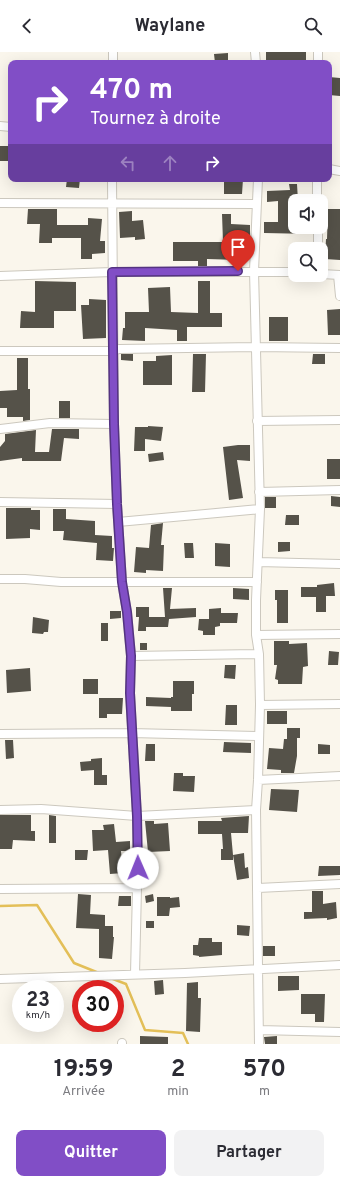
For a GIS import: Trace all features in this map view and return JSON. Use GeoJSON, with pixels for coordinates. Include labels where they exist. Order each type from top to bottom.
{"type":"FeatureCollection","features":[{"type":"Feature","properties":{"kind":"street"},"geometry":{"type":"LineString","coordinates":[[112,182],[114,424],[117,504],[122,582],[127,612],[131,656],[131,734],[137,816],[138,888],[135,974]]}},
{"type":"Feature","properties":{"kind":"street"},"geometry":{"type":"LineString","coordinates":[[258,182],[254,271],[260,509],[256,582],[256,635],[259,654],[260,705],[256,810],[259,1044]]}},
{"type":"Feature","properties":{"kind":"street"},"geometry":{"type":"LineString","coordinates":[[317,182],[317,194]]}},
{"type":"Feature","properties":{"kind":"street"},"geometry":{"type":"LineString","coordinates":[[0,203],[258,204]]}},
{"type":"Feature","properties":{"kind":"street"},"geometry":{"type":"LineString","coordinates":[[0,276],[112,272],[288,272]]}},
{"type":"Feature","properties":{"kind":"street"},"geometry":{"type":"LineString","coordinates":[[328,274],[339,275],[340,296]]}},
{"type":"Feature","properties":{"kind":"street"},"geometry":{"type":"LineString","coordinates":[[0,350],[113,351],[119,349],[255,347],[340,348]]}},
{"type":"Feature","properties":{"kind":"street"},"geometry":{"type":"LineString","coordinates":[[257,421],[340,420]]}},
{"type":"Feature","properties":{"kind":"street"},"geometry":{"type":"LineString","coordinates":[[0,429],[50,423],[114,424]]}},
{"type":"Feature","properties":{"kind":"street"},"geometry":{"type":"LineString","coordinates":[[259,492],[340,490]]}},
{"type":"Feature","properties":{"kind":"street"},"geometry":{"type":"LineString","coordinates":[[0,502],[117,504]]}},
{"type":"Feature","properties":{"kind":"street"},"geometry":{"type":"LineString","coordinates":[[118,522],[260,509]]}},
{"type":"Feature","properties":{"kind":"street"},"geometry":{"type":"LineString","coordinates":[[258,562],[340,564]]}},
{"type":"Feature","properties":{"kind":"street"},"geometry":{"type":"LineString","coordinates":[[0,579],[25,579],[61,582],[256,582]]}},
{"type":"Feature","properties":{"kind":"street"},"geometry":{"type":"LineString","coordinates":[[256,635],[340,634]]}},
{"type":"Feature","properties":{"kind":"street"},"geometry":{"type":"LineString","coordinates":[[131,656],[259,654]]}},
{"type":"Feature","properties":{"kind":"street"},"geometry":{"type":"LineString","coordinates":[[260,705],[340,704]]}},
{"type":"Feature","properties":{"kind":"street"},"geometry":{"type":"LineString","coordinates":[[0,734],[259,736]]}},
{"type":"Feature","properties":{"kind":"street"},"geometry":{"type":"LineString","coordinates":[[258,780],[340,776]]}},
{"type":"Feature","properties":{"kind":"street"},"geometry":{"type":"LineString","coordinates":[[0,810],[40,809],[137,816],[256,810]]}},
{"type":"Feature","properties":{"kind":"street"},"geometry":{"type":"LineString","coordinates":[[258,888],[340,884]]}},
{"type":"Feature","properties":{"kind":"street"},"geometry":{"type":"LineString","coordinates":[[0,889],[138,888]]}},
{"type":"Feature","properties":{"kind":"street"},"geometry":{"type":"LineString","coordinates":[[0,979],[340,965]]}},
{"type":"Feature","properties":{"kind":"street"},"geometry":{"type":"LineString","coordinates":[[259,1030],[340,1032]]}},
{"type":"Feature","properties":{"kind":"building"},"geometry":{"type":"Polygon","coordinates":[[[266,52],[306,52],[306,60],[266,60],[266,52]]]}},
{"type":"Feature","properties":{"kind":"building"},"geometry":{"type":"Polygon","coordinates":[[[228,53],[228,60],[215,60],[214,54],[228,53]]]}},
{"type":"Feature","properties":{"kind":"building"},"geometry":{"type":"Polygon","coordinates":[[[332,77],[340,78],[340,96],[332,95],[332,77]]]}},
{"type":"Feature","properties":{"kind":"building"},"geometry":{"type":"Polygon","coordinates":[[[0,146],[8,146],[8,161],[0,161],[0,146]]]}},
{"type":"Feature","properties":{"kind":"building"},"geometry":{"type":"Polygon","coordinates":[[[67,182],[80,182],[79,188],[66,187],[67,182]]]}},
{"type":"Feature","properties":{"kind":"building"},"geometry":{"type":"Polygon","coordinates":[[[224,182],[243,182],[242,194],[224,194],[224,182]]]}},
{"type":"Feature","properties":{"kind":"building"},"geometry":{"type":"Polygon","coordinates":[[[289,184],[297,184],[298,194],[288,194],[288,234],[264,233],[264,222],[278,222],[278,201],[267,202],[267,191],[290,190],[289,184]]]}},
{"type":"Feature","properties":{"kind":"building"},"geometry":{"type":"Polygon","coordinates":[[[28,209],[57,209],[57,225],[88,225],[88,218],[102,219],[100,241],[105,241],[105,253],[92,254],[92,259],[81,259],[81,238],[52,238],[52,243],[39,243],[40,224],[27,224],[28,209]]]}},
{"type":"Feature","properties":{"kind":"building"},"geometry":{"type":"Polygon","coordinates":[[[328,209],[340,209],[340,260],[328,259],[328,242],[326,242],[328,209]]]}},
{"type":"Feature","properties":{"kind":"building"},"geometry":{"type":"Polygon","coordinates":[[[132,211],[132,221],[143,220],[145,239],[135,240],[135,237],[120,238],[119,212],[132,211]]]}},
{"type":"Feature","properties":{"kind":"building"},"geometry":{"type":"Polygon","coordinates":[[[222,214],[231,214],[231,224],[250,225],[250,240],[241,239],[240,260],[207,259],[207,266],[198,266],[198,261],[173,261],[173,242],[223,242],[222,214]]]}},
{"type":"Feature","properties":{"kind":"building"},"geometry":{"type":"Polygon","coordinates":[[[35,281],[76,282],[76,311],[54,311],[54,328],[20,328],[21,311],[35,312],[35,281]]]}},
{"type":"Feature","properties":{"kind":"building"},"geometry":{"type":"Polygon","coordinates":[[[198,281],[210,281],[210,313],[222,313],[222,327],[187,327],[187,341],[177,341],[177,330],[145,328],[145,341],[122,340],[123,328],[125,328],[125,312],[149,312],[148,288],[170,287],[171,312],[198,313],[198,281]]]}},
{"type":"Feature","properties":{"kind":"building"},"geometry":{"type":"Polygon","coordinates":[[[89,299],[106,300],[106,338],[83,339],[81,305],[89,305],[89,299]]]}},
{"type":"Feature","properties":{"kind":"building"},"geometry":{"type":"Polygon","coordinates":[[[340,309],[340,335],[328,335],[327,310],[340,309]]]}},
{"type":"Feature","properties":{"kind":"building"},"geometry":{"type":"Polygon","coordinates":[[[269,317],[288,317],[288,341],[269,341],[269,317]]]}},
{"type":"Feature","properties":{"kind":"building"},"geometry":{"type":"Polygon","coordinates":[[[121,354],[133,354],[133,361],[121,360],[121,354]]]}},
{"type":"Feature","properties":{"kind":"building"},"geometry":{"type":"Polygon","coordinates":[[[193,354],[206,354],[205,392],[192,392],[193,354]]]}},
{"type":"Feature","properties":{"kind":"building"},"geometry":{"type":"Polygon","coordinates":[[[313,354],[325,354],[325,364],[312,364],[313,354]]]}},
{"type":"Feature","properties":{"kind":"building"},"geometry":{"type":"Polygon","coordinates":[[[172,355],[172,385],[143,385],[143,361],[156,361],[156,356],[172,355]]]}},
{"type":"Feature","properties":{"kind":"building"},"geometry":{"type":"Polygon","coordinates":[[[17,358],[28,358],[30,420],[23,421],[23,417],[7,417],[7,408],[0,408],[0,391],[17,390],[17,358]]]}},
{"type":"Feature","properties":{"kind":"building"},"geometry":{"type":"Polygon","coordinates":[[[59,401],[70,401],[70,418],[59,418],[59,401]]]}},
{"type":"Feature","properties":{"kind":"building"},"geometry":{"type":"Polygon","coordinates":[[[135,427],[163,427],[161,441],[145,439],[145,451],[134,451],[135,427]]]}},
{"type":"Feature","properties":{"kind":"building"},"geometry":{"type":"Polygon","coordinates":[[[52,429],[79,429],[79,439],[64,438],[61,461],[22,461],[22,458],[0,461],[0,447],[5,441],[5,434],[36,430],[35,452],[49,452],[52,429]]]}},
{"type":"Feature","properties":{"kind":"building"},"geometry":{"type":"Polygon","coordinates":[[[250,445],[250,461],[237,460],[243,498],[229,500],[223,447],[250,445]]]}},
{"type":"Feature","properties":{"kind":"building"},"geometry":{"type":"Polygon","coordinates":[[[163,452],[164,460],[149,462],[148,454],[163,452]]]}},
{"type":"Feature","properties":{"kind":"building"},"geometry":{"type":"Polygon","coordinates":[[[327,459],[340,459],[340,479],[327,479],[327,459]]]}},
{"type":"Feature","properties":{"kind":"building"},"geometry":{"type":"Polygon","coordinates":[[[331,496],[340,497],[340,507],[331,506],[331,496]]]}},
{"type":"Feature","properties":{"kind":"building"},"geometry":{"type":"Polygon","coordinates":[[[265,497],[276,497],[276,508],[265,508],[265,497]]]}},
{"type":"Feature","properties":{"kind":"building"},"geometry":{"type":"Polygon","coordinates":[[[6,508],[31,508],[31,510],[40,510],[40,530],[30,529],[30,538],[6,539],[6,508]]]}},
{"type":"Feature","properties":{"kind":"building"},"geometry":{"type":"Polygon","coordinates":[[[53,509],[66,509],[66,519],[95,521],[95,535],[112,536],[112,548],[114,548],[113,561],[96,560],[97,543],[63,540],[64,531],[53,531],[53,509]]]}},
{"type":"Feature","properties":{"kind":"building"},"geometry":{"type":"Polygon","coordinates":[[[286,515],[299,515],[299,525],[285,525],[286,515]]]}},
{"type":"Feature","properties":{"kind":"building"},"geometry":{"type":"Polygon","coordinates":[[[163,523],[161,545],[164,545],[163,571],[146,570],[146,573],[134,572],[136,547],[149,548],[151,525],[163,523]]]}},
{"type":"Feature","properties":{"kind":"building"},"geometry":{"type":"Polygon","coordinates":[[[278,542],[290,542],[290,551],[278,552],[278,542]]]}},
{"type":"Feature","properties":{"kind":"building"},"geometry":{"type":"Polygon","coordinates":[[[184,543],[193,543],[194,558],[185,558],[184,543]]]}},
{"type":"Feature","properties":{"kind":"building"},"geometry":{"type":"Polygon","coordinates":[[[215,543],[230,544],[230,567],[215,566],[215,543]]]}},
{"type":"Feature","properties":{"kind":"building"},"geometry":{"type":"Polygon","coordinates":[[[334,583],[335,596],[326,596],[326,612],[316,612],[316,597],[301,597],[301,587],[317,587],[317,585],[334,583]]]}},
{"type":"Feature","properties":{"kind":"building"},"geometry":{"type":"Polygon","coordinates":[[[163,588],[172,588],[170,609],[196,608],[196,617],[169,619],[168,627],[146,627],[146,631],[138,631],[139,617],[136,617],[136,607],[149,607],[149,617],[165,617],[163,588]]]}},
{"type":"Feature","properties":{"kind":"building"},"geometry":{"type":"Polygon","coordinates":[[[233,588],[249,589],[249,600],[233,599],[233,588]]]}},
{"type":"Feature","properties":{"kind":"building"},"geometry":{"type":"Polygon","coordinates":[[[275,590],[288,590],[288,623],[277,623],[277,600],[275,600],[275,590]]]}},
{"type":"Feature","properties":{"kind":"building"},"geometry":{"type":"Polygon","coordinates":[[[221,608],[221,613],[238,613],[237,623],[220,623],[220,626],[215,627],[215,635],[203,635],[203,631],[198,630],[199,619],[209,619],[209,609],[221,608]]]}},
{"type":"Feature","properties":{"kind":"building"},"geometry":{"type":"Polygon","coordinates":[[[110,611],[121,611],[121,618],[110,619],[110,611]]]}},
{"type":"Feature","properties":{"kind":"building"},"geometry":{"type":"Polygon","coordinates":[[[33,617],[49,620],[48,632],[44,632],[43,634],[32,633],[33,617]]]}},
{"type":"Feature","properties":{"kind":"building"},"geometry":{"type":"Polygon","coordinates":[[[101,623],[108,623],[108,641],[101,641],[101,623]]]}},
{"type":"Feature","properties":{"kind":"building"},"geometry":{"type":"Polygon","coordinates":[[[274,641],[289,641],[289,644],[307,643],[308,666],[303,667],[302,684],[278,684],[278,680],[275,679],[277,665],[274,665],[274,641]]]}},
{"type":"Feature","properties":{"kind":"building"},"geometry":{"type":"Polygon","coordinates":[[[140,643],[147,643],[147,650],[140,650],[140,643]]]}},
{"type":"Feature","properties":{"kind":"building"},"geometry":{"type":"Polygon","coordinates":[[[329,651],[339,652],[338,665],[328,665],[329,651]]]}},
{"type":"Feature","properties":{"kind":"building"},"geometry":{"type":"Polygon","coordinates":[[[225,665],[236,665],[235,679],[224,678],[225,665]]]}},
{"type":"Feature","properties":{"kind":"building"},"geometry":{"type":"Polygon","coordinates":[[[30,668],[31,691],[7,693],[6,670],[30,668]]]}},
{"type":"Feature","properties":{"kind":"building"},"geometry":{"type":"Polygon","coordinates":[[[83,679],[98,679],[98,694],[83,694],[83,679]]]}},
{"type":"Feature","properties":{"kind":"building"},"geometry":{"type":"Polygon","coordinates":[[[173,681],[194,681],[192,711],[171,711],[171,707],[146,706],[146,697],[173,697],[173,681]]]}},
{"type":"Feature","properties":{"kind":"building"},"geometry":{"type":"Polygon","coordinates":[[[99,698],[123,698],[122,714],[107,714],[107,718],[99,718],[99,698]]]}},
{"type":"Feature","properties":{"kind":"building"},"geometry":{"type":"Polygon","coordinates":[[[226,705],[237,705],[237,725],[225,725],[226,705]]]}},
{"type":"Feature","properties":{"kind":"building"},"geometry":{"type":"Polygon","coordinates":[[[267,711],[287,711],[287,724],[267,724],[267,711]]]}},
{"type":"Feature","properties":{"kind":"building"},"geometry":{"type":"Polygon","coordinates":[[[287,728],[300,728],[300,738],[297,738],[297,756],[294,773],[281,773],[281,770],[267,769],[269,748],[283,749],[284,739],[287,739],[287,728]]]}},
{"type":"Feature","properties":{"kind":"building"},"geometry":{"type":"Polygon","coordinates":[[[5,740],[13,740],[14,758],[6,759],[5,740]]]}},
{"type":"Feature","properties":{"kind":"building"},"geometry":{"type":"Polygon","coordinates":[[[224,742],[251,743],[251,753],[223,752],[224,742]]]}},
{"type":"Feature","properties":{"kind":"building"},"geometry":{"type":"Polygon","coordinates":[[[146,744],[155,744],[155,761],[145,761],[146,744]]]}},
{"type":"Feature","properties":{"kind":"building"},"geometry":{"type":"Polygon","coordinates":[[[318,744],[330,745],[330,754],[318,754],[318,744]]]}},
{"type":"Feature","properties":{"kind":"building"},"geometry":{"type":"Polygon","coordinates":[[[102,758],[102,775],[107,775],[107,785],[94,785],[94,770],[81,771],[80,762],[102,758]]]}},
{"type":"Feature","properties":{"kind":"building"},"geometry":{"type":"Polygon","coordinates":[[[174,773],[183,773],[183,776],[195,776],[194,792],[173,791],[174,773]]]}},
{"type":"Feature","properties":{"kind":"building"},"geometry":{"type":"Polygon","coordinates":[[[271,789],[299,790],[297,812],[269,810],[271,789]]]}},
{"type":"Feature","properties":{"kind":"building"},"geometry":{"type":"Polygon","coordinates":[[[0,815],[31,815],[31,831],[35,831],[35,841],[13,840],[12,849],[0,849],[0,815]]]}},
{"type":"Feature","properties":{"kind":"building"},"geometry":{"type":"Polygon","coordinates":[[[49,815],[56,816],[56,843],[49,843],[49,815]]]}},
{"type":"Feature","properties":{"kind":"building"},"geometry":{"type":"Polygon","coordinates":[[[249,816],[248,833],[231,833],[233,860],[221,860],[221,849],[223,849],[222,834],[198,834],[198,821],[222,821],[221,818],[249,816]]]}},
{"type":"Feature","properties":{"kind":"building"},"geometry":{"type":"Polygon","coordinates":[[[145,821],[154,821],[154,824],[168,823],[170,851],[148,852],[145,821]]]}},
{"type":"Feature","properties":{"kind":"building"},"geometry":{"type":"Polygon","coordinates":[[[114,824],[116,842],[130,841],[130,851],[121,851],[123,873],[110,874],[108,850],[93,851],[92,830],[104,830],[103,825],[114,824]]]}},
{"type":"Feature","properties":{"kind":"building"},"geometry":{"type":"Polygon","coordinates":[[[75,850],[88,850],[87,860],[75,860],[75,850]]]}},
{"type":"Feature","properties":{"kind":"building"},"geometry":{"type":"Polygon","coordinates":[[[244,853],[245,868],[248,867],[249,878],[237,880],[233,855],[244,853]]]}},
{"type":"Feature","properties":{"kind":"building"},"geometry":{"type":"Polygon","coordinates":[[[319,866],[340,866],[340,875],[318,876],[319,866]]]}},
{"type":"Feature","properties":{"kind":"building"},"geometry":{"type":"Polygon","coordinates":[[[312,891],[323,891],[323,904],[336,902],[337,918],[327,920],[327,918],[304,919],[304,912],[312,912],[312,891]]]}},
{"type":"Feature","properties":{"kind":"building"},"geometry":{"type":"Polygon","coordinates":[[[78,894],[91,895],[90,914],[105,915],[105,926],[113,926],[114,937],[112,959],[99,958],[99,929],[76,928],[78,894]]]}},
{"type":"Feature","properties":{"kind":"building"},"geometry":{"type":"Polygon","coordinates":[[[153,894],[154,901],[146,903],[145,896],[153,894]]]}},
{"type":"Feature","properties":{"kind":"building"},"geometry":{"type":"Polygon","coordinates":[[[119,896],[131,896],[131,906],[118,906],[119,896]]]}},
{"type":"Feature","properties":{"kind":"building"},"geometry":{"type":"Polygon","coordinates":[[[157,897],[179,897],[180,907],[170,908],[169,916],[157,916],[157,897]]]}},
{"type":"Feature","properties":{"kind":"building"},"geometry":{"type":"Polygon","coordinates":[[[146,921],[154,921],[154,928],[146,928],[146,921]]]}},
{"type":"Feature","properties":{"kind":"building"},"geometry":{"type":"Polygon","coordinates":[[[237,925],[250,926],[249,936],[237,935],[237,925]]]}},
{"type":"Feature","properties":{"kind":"building"},"geometry":{"type":"Polygon","coordinates":[[[199,938],[212,938],[212,942],[222,942],[222,955],[199,957],[193,955],[193,945],[198,945],[199,938]]]}},
{"type":"Feature","properties":{"kind":"building"},"geometry":{"type":"Polygon","coordinates":[[[263,946],[275,946],[275,956],[263,956],[263,946]]]}},
{"type":"Feature","properties":{"kind":"building"},"geometry":{"type":"Polygon","coordinates":[[[278,976],[299,976],[299,990],[278,991],[278,976]]]}},
{"type":"Feature","properties":{"kind":"building"},"geometry":{"type":"Polygon","coordinates":[[[163,980],[164,994],[155,995],[154,981],[163,980]]]}},
{"type":"Feature","properties":{"kind":"building"},"geometry":{"type":"Polygon","coordinates":[[[198,982],[198,998],[201,998],[200,1032],[186,1031],[187,983],[198,982]]]}},
{"type":"Feature","properties":{"kind":"building"},"geometry":{"type":"Polygon","coordinates":[[[301,994],[325,994],[324,1022],[315,1022],[315,1014],[301,1014],[301,994]]]}},
{"type":"Feature","properties":{"kind":"building"},"geometry":{"type":"Polygon","coordinates":[[[140,1036],[168,1037],[168,1044],[140,1044],[140,1036]]]}},
{"type":"Feature","properties":{"kind":"building"},"geometry":{"type":"Polygon","coordinates":[[[277,1036],[277,1044],[265,1044],[264,1037],[277,1036]]]}},
{"type":"Feature","properties":{"kind":"waterway"},"geometry":{"type":"LineString","coordinates":[[0,906],[37,905],[74,963],[99,973]]}},
{"type":"Feature","properties":{"kind":"waterway"},"geometry":{"type":"LineString","coordinates":[[113,979],[126,984],[145,1030],[183,1033],[188,1044]]}},
{"type":"Feature","properties":{"kind":"route"},"geometry":{"type":"LineString","coordinates":[[138,868],[137,816],[131,734],[131,656],[127,612],[122,582],[117,504],[114,424],[112,272],[238,271]]}}]}
